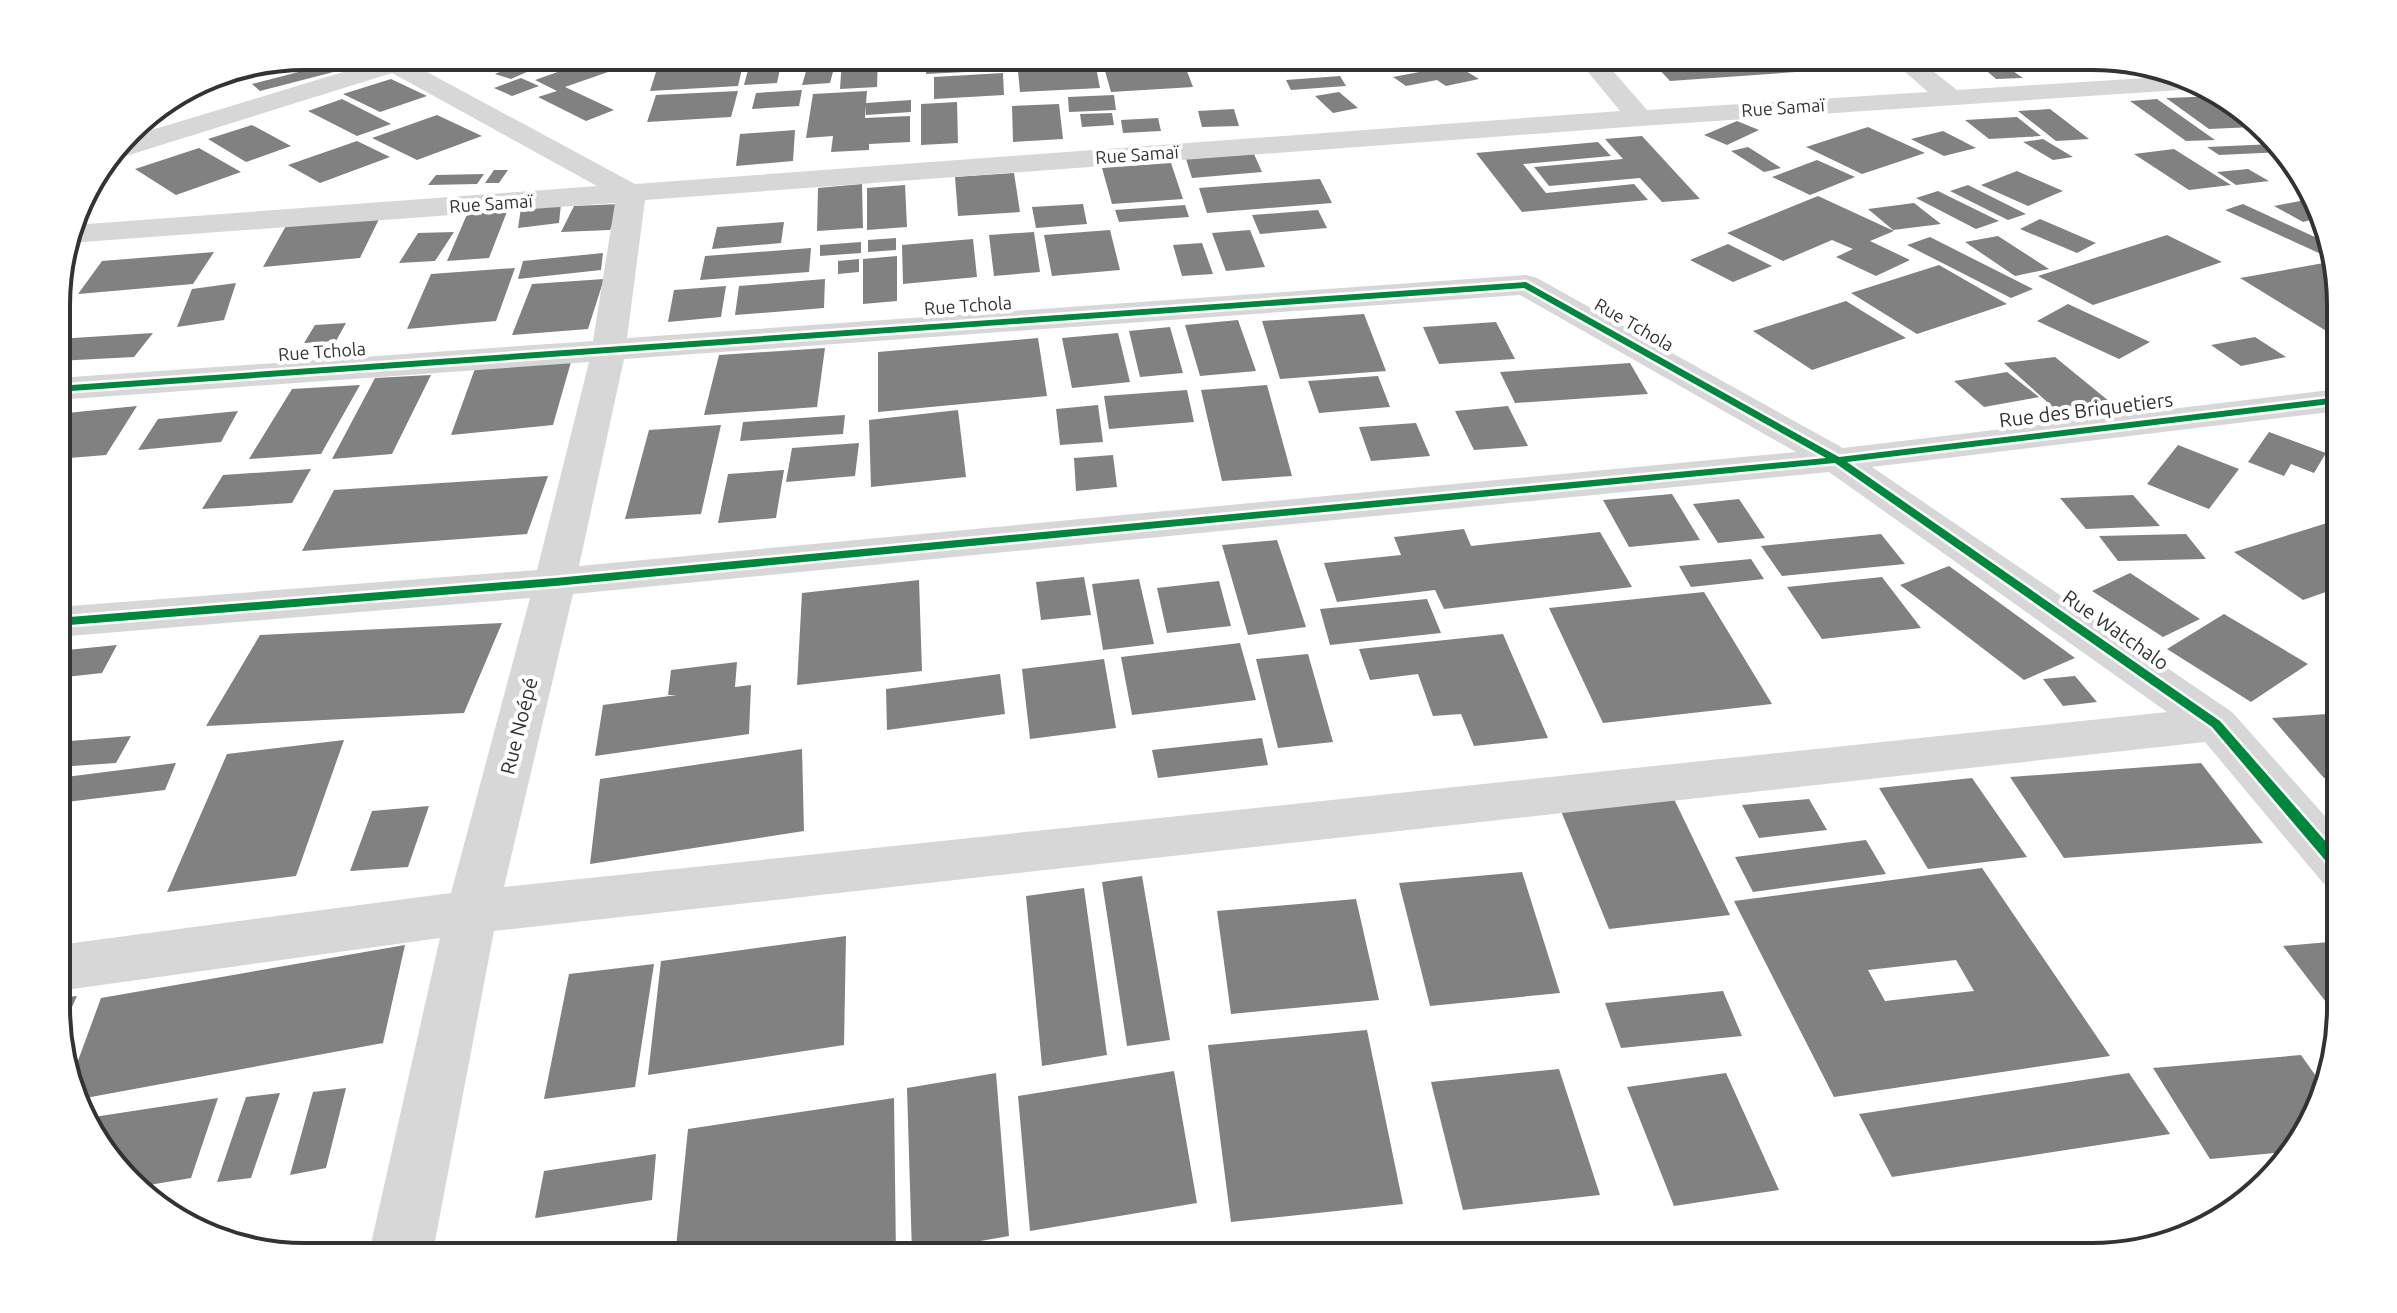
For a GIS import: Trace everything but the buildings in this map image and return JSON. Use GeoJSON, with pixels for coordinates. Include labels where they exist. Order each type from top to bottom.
{"type":"FeatureCollection","features":[{"type":"Feature","properties":{"kind":"street"},"geometry":{"type":"LineString","coordinates":[[1599,70],[1640,118]]}},
{"type":"Feature","properties":{"kind":"street"},"geometry":{"type":"LineString","coordinates":[[1917,70],[1949,96]]}},
{"type":"Feature","properties":{"kind":"street"},"geometry":{"type":"LineString","coordinates":[[134,144],[361,71]]}},
{"type":"Feature","properties":{"kind":"street"},"geometry":{"type":"LineString","coordinates":[[419,71],[631,193]]}},
{"type":"Feature","properties":{"kind":"street","name":"Rue Samaï"},"geometry":{"type":"LineString","coordinates":[[82,233],[1640,118],[2172,84]]}},
{"type":"Feature","properties":{"kind":"street","name":"Rue Noépé"},"geometry":{"type":"LineString","coordinates":[[403,1243],[472,912],[555,582],[609,349],[631,193]]}},
{"type":"Feature","properties":{"kind":"street","name":"Rue Tchola"},"geometry":{"type":"LineString","coordinates":[[71,388],[1526,285],[1837,460]]}},
{"type":"Feature","properties":{"kind":"street","name":"Rue des Briquetiers"},"geometry":{"type":"LineString","coordinates":[[71,621],[555,582],[1837,460],[2327,401]]}},
{"type":"Feature","properties":{"kind":"street","name":"Rue Watchalo"},"geometry":{"type":"LineString","coordinates":[[1837,460],[2216,724],[2327,853]]}},
{"type":"Feature","properties":{"kind":"street"},"geometry":{"type":"LineString","coordinates":[[70,966],[472,912],[2216,724]]}},
{"type":"Feature","properties":{"kind":"cycle path"},"geometry":{"type":"LineString","coordinates":[[71,388],[1526,285],[1837,460],[2216,724],[2327,853]]}},
{"type":"Feature","properties":{"kind":"cycle path"},"geometry":{"type":"LineString","coordinates":[[71,621],[555,582],[1837,460],[2327,401]]}}]}
